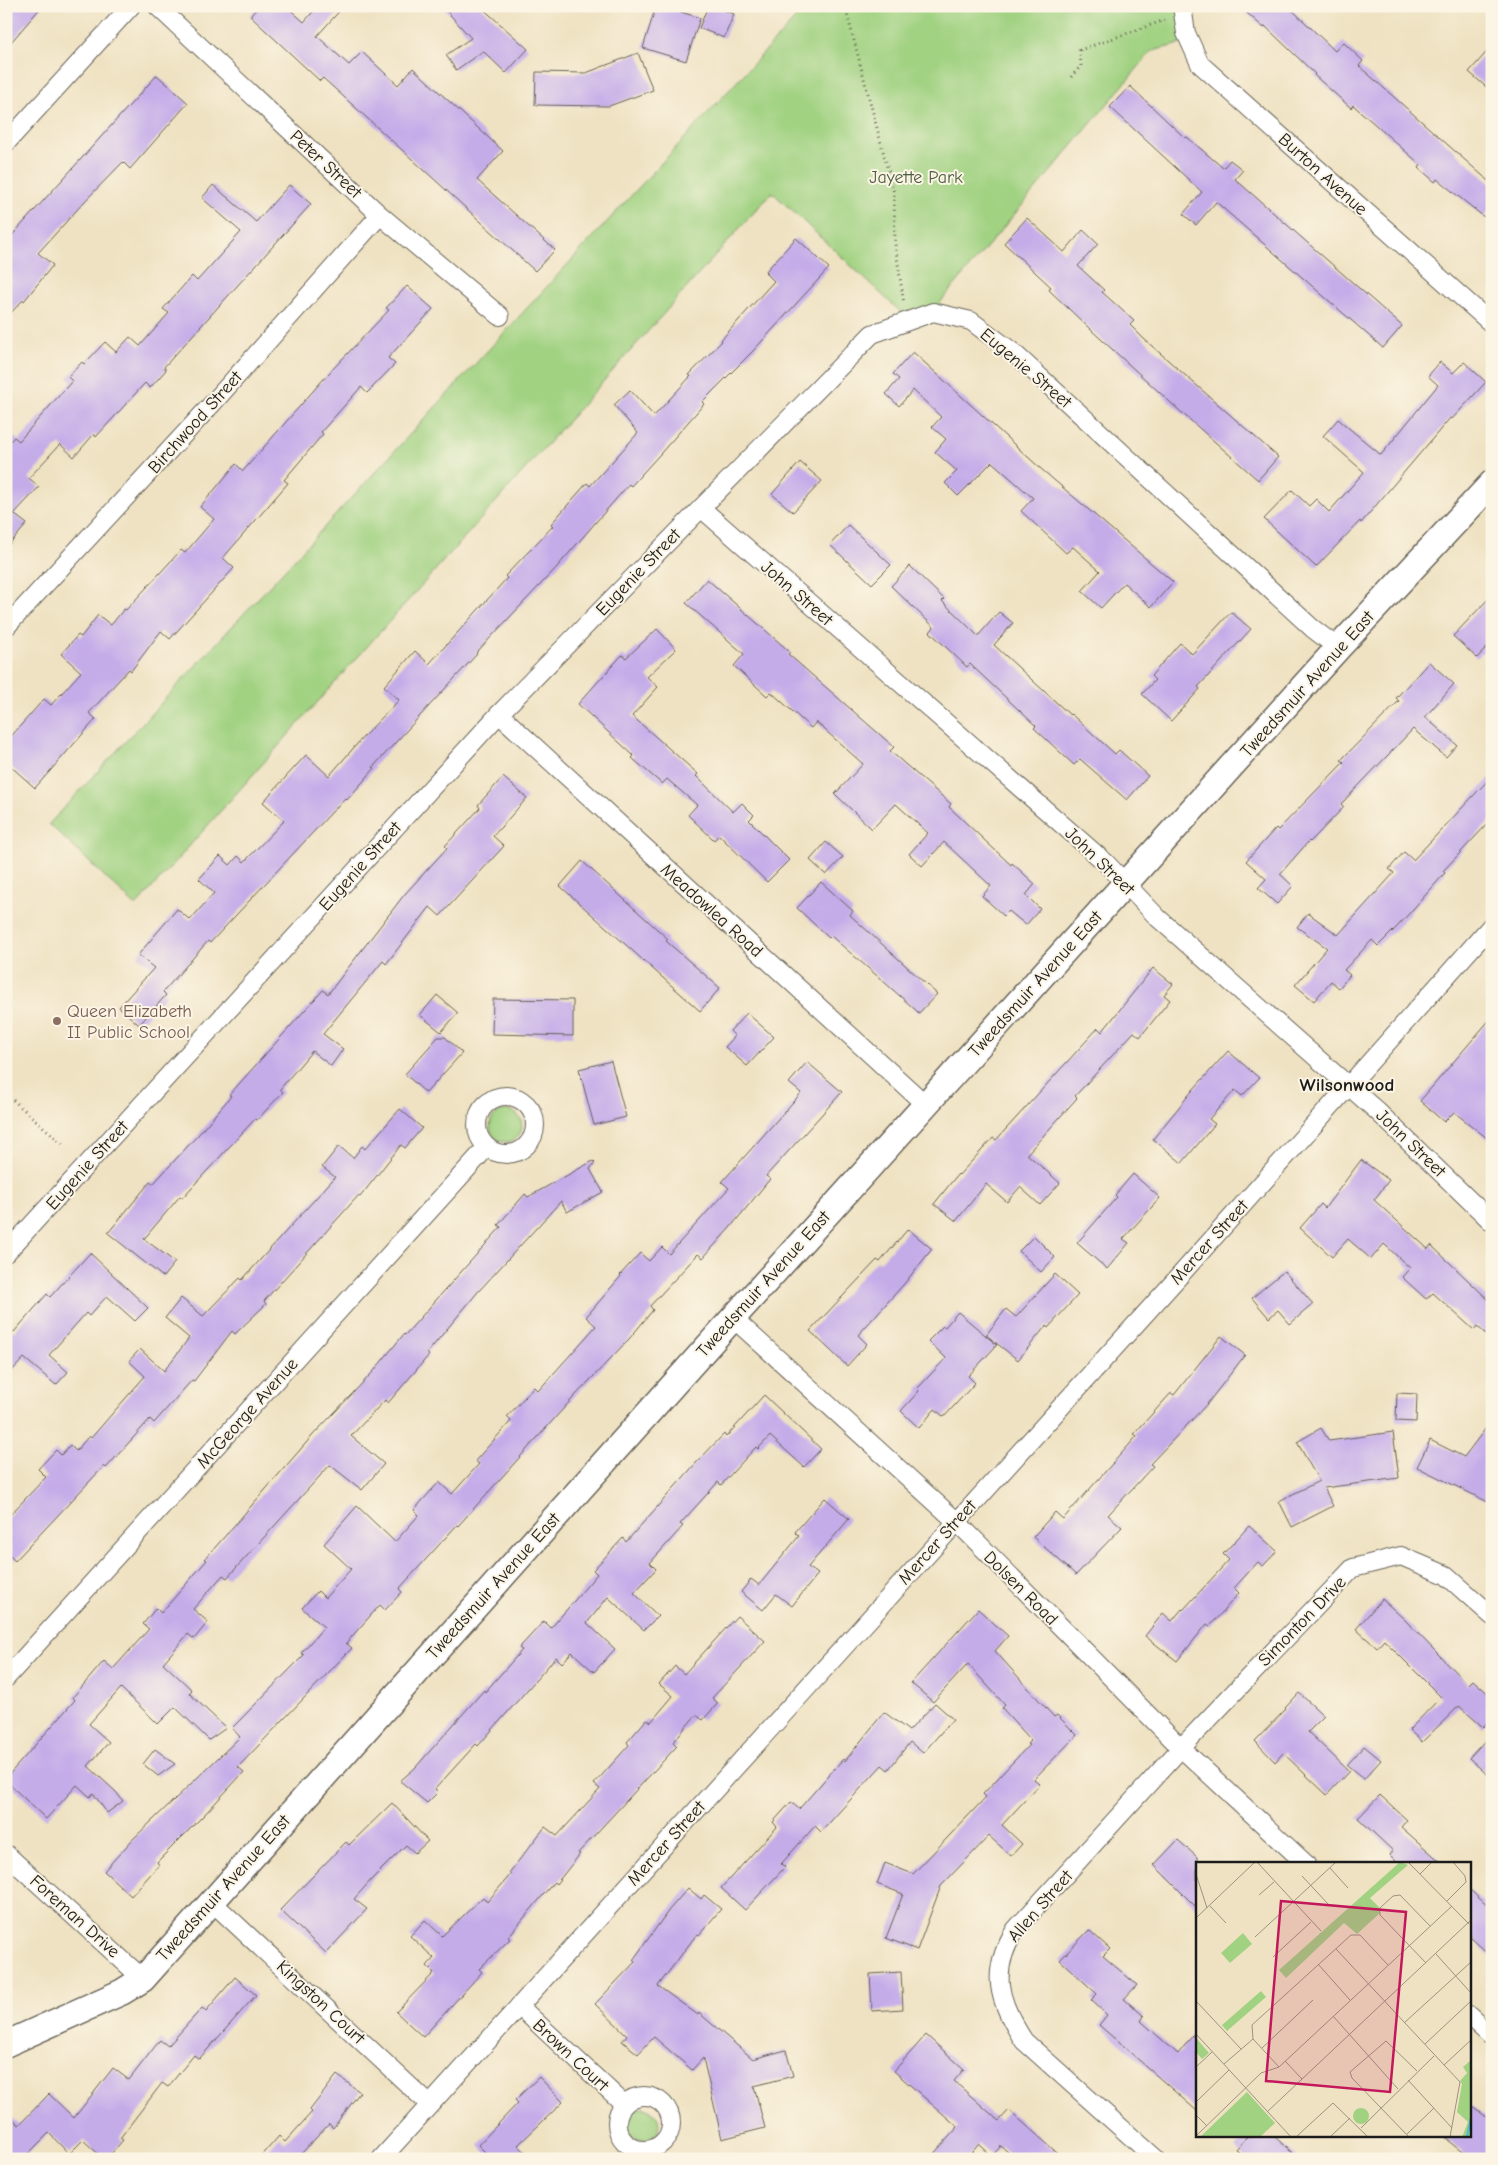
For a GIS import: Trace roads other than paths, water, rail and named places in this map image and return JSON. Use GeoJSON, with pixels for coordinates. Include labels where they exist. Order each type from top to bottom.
{"type":"FeatureCollection","features":[{"type":"Feature","properties":{"kind":"street"},"geometry":{"type":"LineString","coordinates":[[6,143],[131,6]]}},
{"type":"Feature","properties":{"kind":"street","name":"Peter Street"},"geometry":{"type":"LineString","coordinates":[[157,6],[380,215],[500,316]]}},
{"type":"Feature","properties":{"kind":"street","name":"Burton Avenue"},"geometry":{"type":"LineString","coordinates":[[1182,10],[1186,33],[1200,64],[1492,324]]}},
{"type":"Feature","properties":{"kind":"street","name":"Birchwood Street"},"geometry":{"type":"LineString","coordinates":[[6,627],[212,404],[380,215]]}},
{"type":"Feature","properties":{"kind":"street","name":"Eugenie Street"},"geometry":{"type":"LineString","coordinates":[[6,1253],[499,714],[872,334],[933,312],[971,321],[1014,353],[1312,628],[1338,648]]}},
{"type":"Feature","properties":{"kind":"street","name":"Tweedsmuir Avenue East"},"geometry":{"type":"LineString","coordinates":[[6,2044],[122,1992],[143,1979],[733,1318],[1338,648],[1492,483]]}},
{"type":"Feature","properties":{"kind":"street","name":"John Street"},"geometry":{"type":"LineString","coordinates":[[701,508],[1106,863],[1158,918],[1377,1111],[1492,1222]]}},
{"type":"Feature","properties":{"kind":"street","name":"Meadowlea Road"},"geometry":{"type":"LineString","coordinates":[[499,714],[926,1105]]}},
{"type":"Feature","properties":{"kind":"street","name":"Mercer Street"},"geometry":{"type":"LineString","coordinates":[[381,2159],[1492,925]]}},
{"type":"Feature","properties":{"kind":"street","name":"McGeorge Avenue"},"geometry":{"type":"LineString","coordinates":[[6,1678],[487,1147]]}},
{"type":"Feature","properties":{"kind":"street","name":"Dolsen Road"},"geometry":{"type":"LineString","coordinates":[[733,1318],[956,1521],[1182,1748],[1304,1862]]}},
{"type":"Feature","properties":{"kind":"street","name":"Simonton Drive"},"geometry":{"type":"LineString","coordinates":[[1182,1748],[1353,1568],[1401,1556],[1446,1575],[1492,1616]]}},
{"type":"Feature","properties":{"kind":"street","name":"Allen Street"},"geometry":{"type":"LineString","coordinates":[[1156,2159],[1024,2041],[1008,2018],[1000,1992],[1000,1966],[1005,1946],[1016,1929],[1182,1748]]}},
{"type":"Feature","properties":{"kind":"street","name":"Foreman Drive"},"geometry":{"type":"LineString","coordinates":[[6,1854],[143,1979]]}},
{"type":"Feature","properties":{"kind":"street","name":"Kingston Court"},"geometry":{"type":"LineString","coordinates":[[211,1901],[430,2104]]}},
{"type":"Feature","properties":{"kind":"street","name":"Brown Court"},"geometry":{"type":"LineString","coordinates":[[519,2006],[624,2104]]}},
{"type":"Feature","properties":{"kind":"street"},"geometry":{"type":"LineString","coordinates":[[1470,2017],[1492,2038]]}},
{"type":"Feature","properties":{"kind":"place","name":"Queen Elizabeth II Public School"},"geometry":{"type":"Point","coordinates":[57,1021]}},
{"type":"Feature","properties":{"kind":"district","name":"Wilsonwood"},"geometry":{"type":"Point","coordinates":[1347,1084]}},
{"type":"Feature","properties":{"kind":"park label","name":"Jayette Park"},"geometry":{"type":"Point","coordinates":[916,177]}}]}
